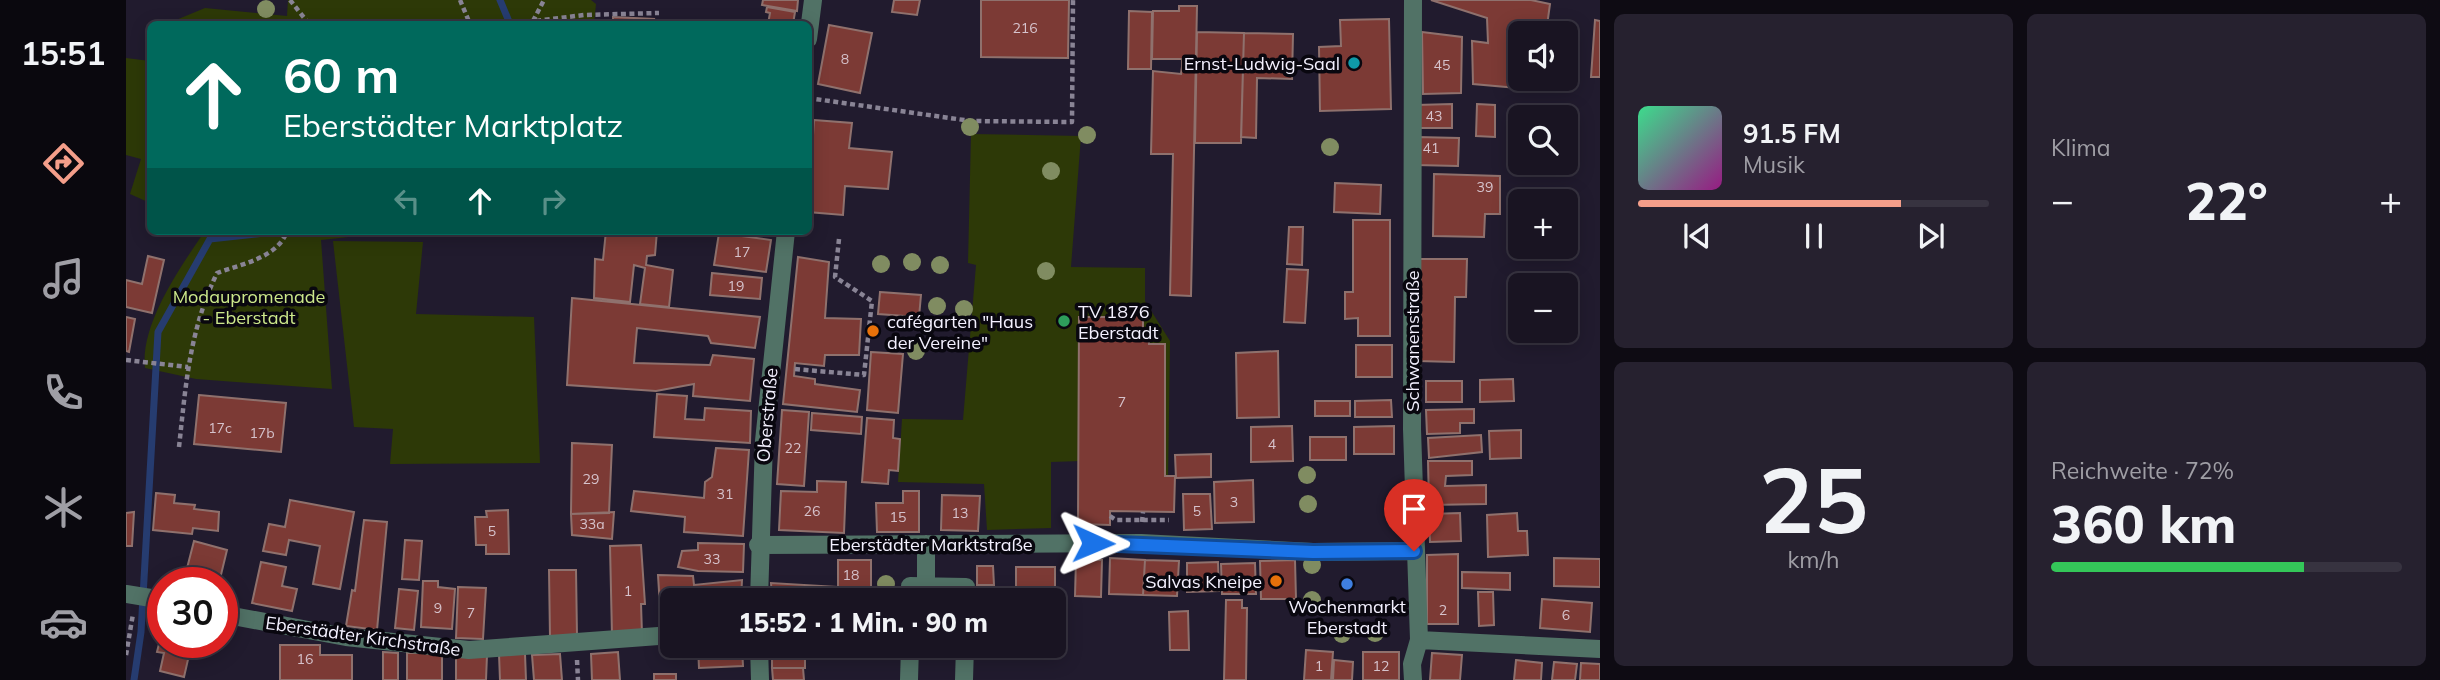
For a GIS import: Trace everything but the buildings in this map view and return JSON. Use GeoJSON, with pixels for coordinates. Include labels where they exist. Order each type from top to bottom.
{"type":"FeatureCollection","features":[{"type":"Feature","properties":{"kind":"street"},"geometry":{"type":"LineString","coordinates":[[810,21],[813,0]]}},
{"type":"Feature","properties":{"kind":"street","name":"Schwanenstraße"},"geometry":{"type":"LineString","coordinates":[[1413,0],[1414,551],[1419,640],[1412,664],[1413,680]]}},
{"type":"Feature","properties":{"kind":"street","name":"Oberstraße"},"geometry":{"type":"LineString","coordinates":[[759,588],[758,545],[764,441],[786,235]]}},
{"type":"Feature","properties":{"kind":"street","name":"Eberstädter Marktstraße"},"geometry":{"type":"LineString","coordinates":[[758,545],[1141,543],[1313,552],[1414,551]]}},
{"type":"Feature","properties":{"kind":"street"},"geometry":{"type":"LineString","coordinates":[[926,544],[926,586]]}},
{"type":"Feature","properties":{"kind":"street"},"geometry":{"type":"LineString","coordinates":[[910,588],[965,588]]}},
{"type":"Feature","properties":{"kind":"street","name":"Eberstädter Kirchstraße"},"geometry":{"type":"LineString","coordinates":[[238,617],[346,637],[469,650],[660,636]]}},
{"type":"Feature","properties":{"kind":"street"},"geometry":{"type":"LineString","coordinates":[[1419,640],[1600,649]]}},
{"type":"Feature","properties":{"kind":"street"},"geometry":{"type":"LineString","coordinates":[[759,658],[760,680]]}},
{"type":"Feature","properties":{"kind":"street"},"geometry":{"type":"LineString","coordinates":[[909,658],[909,680]]}},
{"type":"Feature","properties":{"kind":"street"},"geometry":{"type":"LineString","coordinates":[[964,680],[965,658]]}},
{"type":"Feature","properties":{"kind":"path"},"geometry":{"type":"LineString","coordinates":[[290,0],[307,21]]}},
{"type":"Feature","properties":{"kind":"path"},"geometry":{"type":"LineString","coordinates":[[460,0],[469,21]]}},
{"type":"Feature","properties":{"kind":"path"},"geometry":{"type":"LineString","coordinates":[[533,21],[544,0]]}},
{"type":"Feature","properties":{"kind":"path"},"geometry":{"type":"LineString","coordinates":[[812,99],[971,121],[1072,122],[1073,0]]}},
{"type":"Feature","properties":{"kind":"path"},"geometry":{"type":"LineString","coordinates":[[545,21],[584,15],[659,13]]}},
{"type":"Feature","properties":{"kind":"path"},"geometry":{"type":"LineString","coordinates":[[179,447],[188,367],[199,310],[217,273],[270,253],[286,235]]}},
{"type":"Feature","properties":{"kind":"path"},"geometry":{"type":"LineString","coordinates":[[794,369],[864,375],[872,301],[835,277],[839,239]]}},
{"type":"Feature","properties":{"kind":"path"},"geometry":{"type":"LineString","coordinates":[[126,360],[188,367]]}},
{"type":"Feature","properties":{"kind":"path"},"geometry":{"type":"LineString","coordinates":[[1110,516],[1115,520],[1169,520]]}},
{"type":"Feature","properties":{"kind":"path"},"geometry":{"type":"LineString","coordinates":[[126,655],[132,635],[130,594]]}},
{"type":"Feature","properties":{"kind":"green space"},"geometry":{"type":"Polygon","coordinates":[[[288,0],[591,0],[596,4],[594,21],[176,21],[205,8],[287,16],[288,0]]]}},
{"type":"Feature","properties":{"kind":"green space"},"geometry":{"type":"Polygon","coordinates":[[[126,58],[147,61],[147,202],[130,194],[141,159],[126,155],[126,58]]]}},
{"type":"Feature","properties":{"kind":"green space","name":"TV 1876 Eberstadt"},"geometry":{"type":"Polygon","coordinates":[[[971,134],[1081,136],[1071,267],[1145,268],[1145,301],[1170,341],[1168,484],[1111,460],[1051,462],[1051,528],[987,530],[984,484],[898,482],[902,419],[963,420],[976,265],[968,263],[971,134]]]}},
{"type":"Feature","properties":{"kind":"green space","name":"Modaupromenade - Eberstadt"},"geometry":{"type":"Polygon","coordinates":[[[202,235],[368,235],[321,240],[332,389],[196,379],[145,368],[149,333],[174,278],[202,235]]]}},
{"type":"Feature","properties":{"kind":"green space"},"geometry":{"type":"Polygon","coordinates":[[[333,241],[423,242],[416,314],[534,317],[540,463],[390,464],[393,429],[354,427],[333,241]]]}},
{"type":"Feature","properties":{"kind":"waterway"},"geometry":{"type":"LineString","coordinates":[[500,0],[509,21]]}},
{"type":"Feature","properties":{"kind":"waterway"},"geometry":{"type":"LineString","coordinates":[[134,680],[141,632],[158,332],[210,239],[246,235]]}},
{"type":"Feature","properties":{"kind":"place","name":"Ernst-Ludwig-Saal"},"geometry":{"type":"Point","coordinates":[1354,63]}},
{"type":"Feature","properties":{"kind":"place","name":"TV 1876 Eberstadt"},"geometry":{"type":"Point","coordinates":[1064,321]}},
{"type":"Feature","properties":{"kind":"place","name":"cafégarten \"Haus der Vereine\""},"geometry":{"type":"Point","coordinates":[873,331]}},
{"type":"Feature","properties":{"kind":"place","name":"Salvas Kneipe"},"geometry":{"type":"Point","coordinates":[1276,581]}},
{"type":"Feature","properties":{"kind":"place","name":"Wochenmarkt Eberstadt"},"geometry":{"type":"Point","coordinates":[1347,584]}},
{"type":"Feature","properties":{"kind":"route"},"geometry":{"type":"LineString","coordinates":[[1093,543],[1313,552],[1414,551]]}}]}
